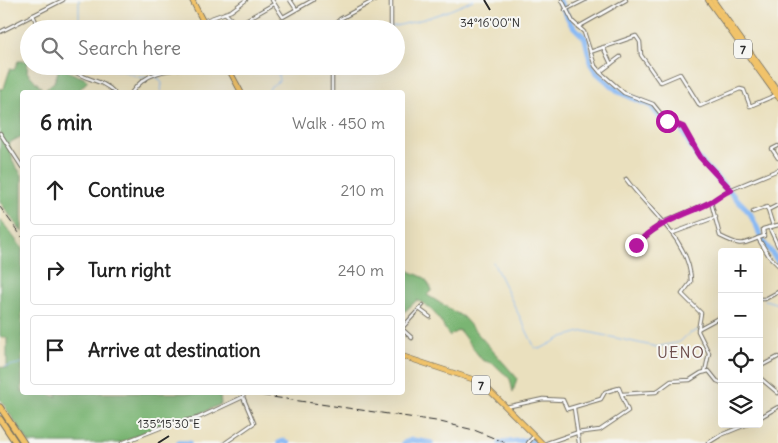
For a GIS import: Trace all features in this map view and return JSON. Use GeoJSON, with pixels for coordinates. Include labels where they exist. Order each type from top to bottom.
{"type":"FeatureCollection","features":[{"type":"Feature","properties":{"kind":"highway"},"geometry":{"type":"LineString","coordinates":[[0,407],[24,443]]}},
{"type":"Feature","properties":{"kind":"highway"},"geometry":{"type":"LineString","coordinates":[[0,419],[16,443]]}},
{"type":"Feature","properties":{"kind":"main road"},"geometry":{"type":"LineString","coordinates":[[192,0],[202,20]]}},
{"type":"Feature","properties":{"kind":"main road","name":"7"},"geometry":{"type":"LineString","coordinates":[[708,0],[777,94]]}},
{"type":"Feature","properties":{"kind":"main road","name":"7"},"geometry":{"type":"LineString","coordinates":[[713,0],[777,94]]}},
{"type":"Feature","properties":{"kind":"main road"},"geometry":{"type":"LineString","coordinates":[[232,75],[240,90]]}},
{"type":"Feature","properties":{"kind":"main road","name":"7"},"geometry":{"type":"LineString","coordinates":[[405,357],[475,380],[487,388],[542,443]]}},
{"type":"Feature","properties":{"kind":"street"},"geometry":{"type":"LineString","coordinates":[[23,20],[55,2],[63,0]]}},
{"type":"Feature","properties":{"kind":"street"},"geometry":{"type":"LineString","coordinates":[[206,20],[225,13],[246,0]]}},
{"type":"Feature","properties":{"kind":"street"},"geometry":{"type":"LineString","coordinates":[[272,0],[283,18],[311,0]]}},
{"type":"Feature","properties":{"kind":"street"},"geometry":{"type":"LineString","coordinates":[[290,0],[296,10]]}},
{"type":"Feature","properties":{"kind":"street"},"geometry":{"type":"LineString","coordinates":[[339,20],[375,0]]}},
{"type":"Feature","properties":{"kind":"street"},"geometry":{"type":"LineString","coordinates":[[391,0],[391,20]]}},
{"type":"Feature","properties":{"kind":"street"},"geometry":{"type":"LineString","coordinates":[[562,0],[572,22],[584,32],[590,52],[600,72],[624,93],[653,104],[664,119],[683,127],[700,157],[729,190]]}},
{"type":"Feature","properties":{"kind":"street"},"geometry":{"type":"LineString","coordinates":[[565,10],[585,0]]}},
{"type":"Feature","properties":{"kind":"street"},"geometry":{"type":"LineString","coordinates":[[578,26],[626,0]]}},
{"type":"Feature","properties":{"kind":"street"},"geometry":{"type":"LineString","coordinates":[[246,20],[274,4]]}},
{"type":"Feature","properties":{"kind":"street"},"geometry":{"type":"LineString","coordinates":[[225,13],[232,20]]}},
{"type":"Feature","properties":{"kind":"street"},"geometry":{"type":"LineString","coordinates":[[33,15],[35,20]]}},
{"type":"Feature","properties":{"kind":"street"},"geometry":{"type":"LineString","coordinates":[[0,32],[20,22]]}},
{"type":"Feature","properties":{"kind":"street"},"geometry":{"type":"LineString","coordinates":[[590,52],[636,36],[640,42],[642,54],[659,81],[662,82],[680,74],[700,106],[740,89],[744,90],[750,106],[777,94]]}},
{"type":"Feature","properties":{"kind":"street"},"geometry":{"type":"LineString","coordinates":[[603,47],[611,64]]}},
{"type":"Feature","properties":{"kind":"street"},"geometry":{"type":"LineString","coordinates":[[600,72],[620,57]]}},
{"type":"Feature","properties":{"kind":"street"},"geometry":{"type":"LineString","coordinates":[[80,75],[103,83],[112,90]]}},
{"type":"Feature","properties":{"kind":"street"},"geometry":{"type":"LineString","coordinates":[[134,90],[153,75]]}},
{"type":"Feature","properties":{"kind":"street"},"geometry":{"type":"LineString","coordinates":[[331,75],[331,90]]}},
{"type":"Feature","properties":{"kind":"street"},"geometry":{"type":"LineString","coordinates":[[0,132],[20,164]]}},
{"type":"Feature","properties":{"kind":"street"},"geometry":{"type":"LineString","coordinates":[[778,146],[772,149],[778,158]]}},
{"type":"Feature","properties":{"kind":"street"},"geometry":{"type":"LineString","coordinates":[[632,247],[663,222],[711,202],[729,190],[778,170]]}},
{"type":"Feature","properties":{"kind":"street"},"geometry":{"type":"LineString","coordinates":[[626,179],[673,233],[686,259],[691,279],[690,284],[682,294],[701,313],[698,330],[708,353],[705,372]]}},
{"type":"Feature","properties":{"kind":"street"},"geometry":{"type":"LineString","coordinates":[[711,202],[719,235],[727,240],[742,245],[764,236],[762,230],[778,225]]}},
{"type":"Feature","properties":{"kind":"street"},"geometry":{"type":"LineString","coordinates":[[768,210],[778,205]]}},
{"type":"Feature","properties":{"kind":"street"},"geometry":{"type":"LineString","coordinates":[[753,212],[767,207],[773,226]]}},
{"type":"Feature","properties":{"kind":"street"},"geometry":{"type":"LineString","coordinates":[[673,233],[716,217]]}},
{"type":"Feature","properties":{"kind":"street"},"geometry":{"type":"LineString","coordinates":[[769,227],[778,245]]}},
{"type":"Feature","properties":{"kind":"street"},"geometry":{"type":"LineString","coordinates":[[760,237],[769,256],[778,265]]}},
{"type":"Feature","properties":{"kind":"street"},"geometry":{"type":"LineString","coordinates":[[763,299],[778,292]]}},
{"type":"Feature","properties":{"kind":"street"},"geometry":{"type":"LineString","coordinates":[[405,326],[423,305]]}},
{"type":"Feature","properties":{"kind":"street"},"geometry":{"type":"LineString","coordinates":[[420,309],[430,317]]}},
{"type":"Feature","properties":{"kind":"street"},"geometry":{"type":"LineString","coordinates":[[698,330],[718,318]]}},
{"type":"Feature","properties":{"kind":"street"},"geometry":{"type":"LineString","coordinates":[[405,332],[412,338]]}},
{"type":"Feature","properties":{"kind":"street"},"geometry":{"type":"LineString","coordinates":[[763,365],[778,358]]}},
{"type":"Feature","properties":{"kind":"street"},"geometry":{"type":"LineString","coordinates":[[622,394],[659,392],[672,381],[690,380],[709,371],[718,381]]}},
{"type":"Feature","properties":{"kind":"street"},"geometry":{"type":"LineString","coordinates":[[763,380],[778,393]]}},
{"type":"Feature","properties":{"kind":"street"},"geometry":{"type":"LineString","coordinates":[[505,407],[543,399],[563,400],[567,409],[603,399],[606,391],[619,388],[628,411],[608,427],[579,434],[576,433],[546,443]]}},
{"type":"Feature","properties":{"kind":"street"},"geometry":{"type":"LineString","coordinates":[[225,443],[254,423],[243,398],[244,395]]}},
{"type":"Feature","properties":{"kind":"street"},"geometry":{"type":"LineString","coordinates":[[122,443],[170,424],[198,418],[243,398]]}},
{"type":"Feature","properties":{"kind":"street"},"geometry":{"type":"LineString","coordinates":[[574,407],[579,443]]}},
{"type":"Feature","properties":{"kind":"street"},"geometry":{"type":"LineString","coordinates":[[763,416],[778,407]]}},
{"type":"Feature","properties":{"kind":"street"},"geometry":{"type":"LineString","coordinates":[[708,443],[738,428]]}},
{"type":"Feature","properties":{"kind":"street"},"geometry":{"type":"LineString","coordinates":[[528,443],[534,436]]}},
{"type":"Feature","properties":{"kind":"green space"},"geometry":{"type":"Polygon","coordinates":[[[18,61],[20,61],[20,75],[30,75],[43,90],[20,90],[20,137],[9,143],[13,162],[20,172],[20,229],[0,202],[0,89],[4,88],[10,69],[14,70],[18,61]]]}},
{"type":"Feature","properties":{"kind":"green space"},"geometry":{"type":"Polygon","coordinates":[[[57,75],[77,75],[88,81],[80,89],[45,90],[54,82],[57,75]]]}},
{"type":"Feature","properties":{"kind":"green space"},"geometry":{"type":"Polygon","coordinates":[[[0,219],[20,245],[20,395],[51,395],[57,397],[56,395],[217,395],[220,396],[221,404],[197,415],[168,421],[120,443],[29,443],[0,399],[0,367],[7,368],[7,338],[0,337],[0,219]]]}},
{"type":"Feature","properties":{"kind":"green space"},"geometry":{"type":"Polygon","coordinates":[[[405,262],[409,271],[425,278],[432,290],[427,295],[463,317],[517,378],[513,392],[510,379],[494,364],[482,360],[459,330],[449,336],[432,311],[423,303],[417,300],[405,311],[405,262]]]}},
{"type":"Feature","properties":{"kind":"waterway"},"geometry":{"type":"LineString","coordinates":[[79,0],[79,20]]}},
{"type":"Feature","properties":{"kind":"waterway"},"geometry":{"type":"LineString","coordinates":[[405,24],[425,19],[473,0]]}},
{"type":"Feature","properties":{"kind":"waterway"},"geometry":{"type":"LineString","coordinates":[[559,0],[571,24],[585,38],[591,64],[596,72],[619,92],[651,106],[663,121],[682,130],[697,157],[750,213],[764,243],[778,261]]}},
{"type":"Feature","properties":{"kind":"waterway"},"geometry":{"type":"LineString","coordinates":[[133,75],[146,77]]}},
{"type":"Feature","properties":{"kind":"waterway"},"geometry":{"type":"LineString","coordinates":[[269,90],[271,86],[279,81],[278,75]]}},
{"type":"Feature","properties":{"kind":"waterway"},"geometry":{"type":"LineString","coordinates":[[152,76],[158,78],[162,83],[161,90]]}},
{"type":"Feature","properties":{"kind":"waterway"},"geometry":{"type":"LineString","coordinates":[[493,262],[535,348],[540,349],[563,337],[584,331],[657,347],[680,342],[687,335],[698,330]]}},
{"type":"Feature","properties":{"kind":"waterway"},"geometry":{"type":"LineString","coordinates":[[765,300],[778,304]]}},
{"type":"Feature","properties":{"kind":"waterway"},"geometry":{"type":"LineString","coordinates":[[5,367],[20,363]]}},
{"type":"Feature","properties":{"kind":"waterway"},"geometry":{"type":"LineString","coordinates":[[404,443],[412,440],[431,443]]}},
{"type":"Feature","properties":{"kind":"waterway"},"geometry":{"type":"LineString","coordinates":[[500,443],[529,440],[536,443]]}},
{"type":"Feature","properties":{"kind":"waterway"},"geometry":{"type":"LineString","coordinates":[[279,443],[284,441],[288,443]]}},
{"type":"Feature","properties":{"kind":"waterway"},"geometry":{"type":"LineString","coordinates":[[179,443],[189,443]]}},
{"type":"Feature","properties":{"kind":"railway"},"geometry":{"type":"LineString","coordinates":[[0,207],[20,234]]}},
{"type":"Feature","properties":{"kind":"railway"},"geometry":{"type":"LineString","coordinates":[[258,395],[436,421],[474,430],[506,443]]}},
{"type":"Feature","properties":{"kind":"district","name":"UENO"},"geometry":{"type":"Point","coordinates":[681,352]}},
{"type":"Feature","properties":{"kind":"route"},"geometry":{"type":"LineString","coordinates":[[636,245],[642,237],[663,222],[711,202],[723,193],[731,190],[700,157],[683,127],[667,121]]}}]}
